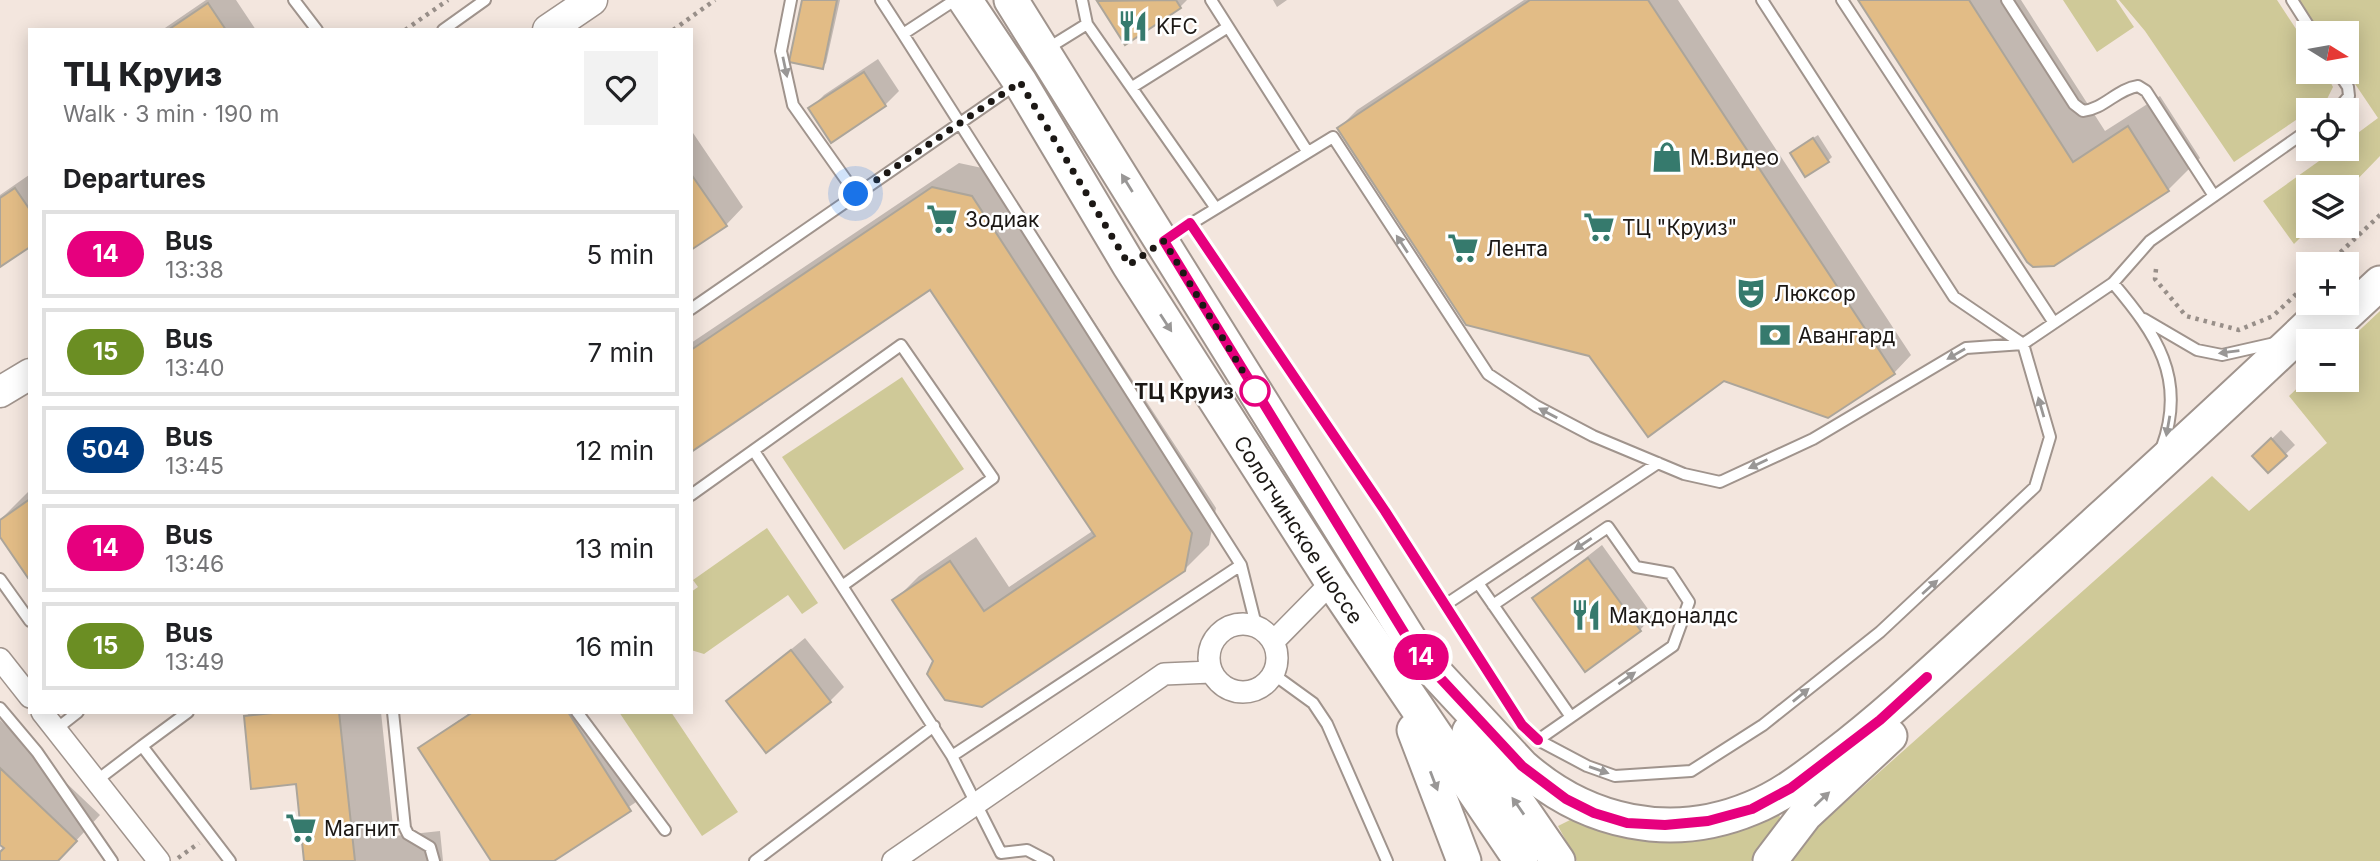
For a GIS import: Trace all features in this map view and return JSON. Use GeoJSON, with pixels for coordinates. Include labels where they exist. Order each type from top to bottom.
{"type":"FeatureCollection","features":[{"type":"Feature","properties":{"kind":"main road","name":"Солотчинское шоссе"},"geometry":{"type":"LineString","coordinates":[[965,0],[1020,82],[1129,265],[1332,582],[1404,662],[1558,861]]}},
{"type":"Feature","properties":{"kind":"main road","name":"Солотчинское шоссе"},"geometry":{"type":"LineString","coordinates":[[1010,0],[1177,232],[1404,662],[1521,861]]}},
{"type":"Feature","properties":{"kind":"main road"},"geometry":{"type":"LineString","coordinates":[[2359,277],[2380,257]]}},
{"type":"Feature","properties":{"kind":"main road"},"geometry":{"type":"LineString","coordinates":[[2324,329],[2380,283]]}},
{"type":"Feature","properties":{"kind":"main road"},"geometry":{"type":"LineString","coordinates":[[1404,662],[1522,766],[1566,799],[1594,813],[1627,823],[1665,825],[1708,821],[1752,809],[1791,788],[1880,720],[2155,468],[2296,352]]}},
{"type":"Feature","properties":{"kind":"main road"},"geometry":{"type":"LineString","coordinates":[[1770,861],[1805,815],[2296,353]]}},
{"type":"Feature","properties":{"kind":"main road"},"geometry":{"type":"LineString","coordinates":[[1404,662],[1464,861]]}},
{"type":"Feature","properties":{"kind":"street"},"geometry":{"type":"LineString","coordinates":[[550,28],[583,2]]}},
{"type":"Feature","properties":{"kind":"street"},"geometry":{"type":"LineString","coordinates":[[1129,265],[1177,232]]}},
{"type":"Feature","properties":{"kind":"street"},"geometry":{"type":"LineString","coordinates":[[0,392],[28,374]]}},
{"type":"Feature","properties":{"kind":"street"},"geometry":{"type":"LineString","coordinates":[[1273,642],[1332,582]]}},
{"type":"Feature","properties":{"kind":"street"},"geometry":{"type":"LineString","coordinates":[[1232,624],[1256,625],[1273,642],[1277,653],[1273,674],[1258,689],[1237,692],[1218,681],[1212,673],[1209,650],[1222,630],[1232,624]]}},
{"type":"Feature","properties":{"kind":"street"},"geometry":{"type":"LineString","coordinates":[[0,659],[28,694]]}},
{"type":"Feature","properties":{"kind":"street"},"geometry":{"type":"LineString","coordinates":[[893,861],[1164,674],[1212,673]]}},
{"type":"Feature","properties":{"kind":"street"},"geometry":{"type":"LineString","coordinates":[[43,714],[96,781],[150,858]]}},
{"type":"Feature","properties":{"kind":"lane"},"geometry":{"type":"LineString","coordinates":[[294,0],[315,28]]}},
{"type":"Feature","properties":{"kind":"lane"},"geometry":{"type":"LineString","coordinates":[[791,0],[781,51],[793,105],[856,194]]}},
{"type":"Feature","properties":{"kind":"lane"},"geometry":{"type":"LineString","coordinates":[[881,0],[1241,565],[1256,625]]}},
{"type":"Feature","properties":{"kind":"lane"},"geometry":{"type":"LineString","coordinates":[[903,34],[955,0]]}},
{"type":"Feature","properties":{"kind":"lane"},"geometry":{"type":"LineString","coordinates":[[1082,0],[1087,24],[1134,86],[1215,207]]}},
{"type":"Feature","properties":{"kind":"lane"},"geometry":{"type":"LineString","coordinates":[[1211,0],[1307,151]]}},
{"type":"Feature","properties":{"kind":"lane"},"geometry":{"type":"LineString","coordinates":[[1762,0],[1955,297],[2023,344],[2050,437],[2035,487],[1880,632],[1763,725],[1691,771],[1615,776],[1587,766],[1538,740],[1522,725],[1445,605],[1177,232],[1333,137],[1488,374],[1536,406],[1582,430],[1684,474],[1720,482],[1813,439],[1966,348],[2023,344],[2113,283],[2150,241],[2296,138]]}},
{"type":"Feature","properties":{"kind":"lane"},"geometry":{"type":"LineString","coordinates":[[1842,0],[2054,323]]}},
{"type":"Feature","properties":{"kind":"lane"},"geometry":{"type":"LineString","coordinates":[[2007,0],[2074,104],[2083,111],[2092,110],[2129,88],[2138,86],[2146,91],[2214,196]]}},
{"type":"Feature","properties":{"kind":"lane"},"geometry":{"type":"LineString","coordinates":[[2292,0],[2305,21]]}},
{"type":"Feature","properties":{"kind":"lane"},"geometry":{"type":"LineString","coordinates":[[446,28],[479,2]]}},
{"type":"Feature","properties":{"kind":"lane"},"geometry":{"type":"LineString","coordinates":[[1044,50],[1087,24]]}},
{"type":"Feature","properties":{"kind":"lane"},"geometry":{"type":"LineString","coordinates":[[1134,86],[1228,27]]}},
{"type":"Feature","properties":{"kind":"lane"},"geometry":{"type":"LineString","coordinates":[[693,308],[1020,82]]}},
{"type":"Feature","properties":{"kind":"lane"},"geometry":{"type":"LineString","coordinates":[[2113,283],[2141,316],[2161,352],[2173,387],[2168,432],[2155,468]]}},
{"type":"Feature","properties":{"kind":"lane"},"geometry":{"type":"LineString","coordinates":[[2141,316],[2197,350],[2222,355],[2296,345]]}},
{"type":"Feature","properties":{"kind":"lane"},"geometry":{"type":"LineString","coordinates":[[693,494],[901,345],[993,478],[842,586]]}},
{"type":"Feature","properties":{"kind":"lane"},"geometry":{"type":"LineString","coordinates":[[754,451],[934,726],[976,803],[998,857],[1027,850],[1048,861]]}},
{"type":"Feature","properties":{"kind":"lane"},"geometry":{"type":"LineString","coordinates":[[1445,605],[1658,463]]}},
{"type":"Feature","properties":{"kind":"lane"},"geometry":{"type":"LineString","coordinates":[[1493,605],[1608,527],[1636,566],[1670,573],[1689,602],[1673,646],[1538,740]]}},
{"type":"Feature","properties":{"kind":"lane"},"geometry":{"type":"LineString","coordinates":[[952,756],[1241,565]]}},
{"type":"Feature","properties":{"kind":"lane"},"geometry":{"type":"LineString","coordinates":[[0,579],[28,618]]}},
{"type":"Feature","properties":{"kind":"lane"},"geometry":{"type":"LineString","coordinates":[[1478,583],[1571,717]]}},
{"type":"Feature","properties":{"kind":"lane"},"geometry":{"type":"LineString","coordinates":[[1273,674],[1312,703],[1327,724],[1387,861]]}},
{"type":"Feature","properties":{"kind":"lane"},"geometry":{"type":"LineString","coordinates":[[0,708],[37,752],[113,861]]}},
{"type":"Feature","properties":{"kind":"lane"},"geometry":{"type":"LineString","coordinates":[[55,730],[75,714]]}},
{"type":"Feature","properties":{"kind":"lane"},"geometry":{"type":"LineString","coordinates":[[96,781],[185,714]]}},
{"type":"Feature","properties":{"kind":"lane"},"geometry":{"type":"LineString","coordinates":[[393,714],[405,828],[408,834],[430,847],[434,861]]}},
{"type":"Feature","properties":{"kind":"lane"},"geometry":{"type":"LineString","coordinates":[[578,714],[665,830]]}},
{"type":"Feature","properties":{"kind":"lane"},"geometry":{"type":"LineString","coordinates":[[755,861],[934,726]]}},
{"type":"Feature","properties":{"kind":"lane"},"geometry":{"type":"LineString","coordinates":[[142,746],[230,861]]}},
{"type":"Feature","properties":{"kind":"path"},"geometry":{"type":"LineString","coordinates":[[408,28],[449,0]]}},
{"type":"Feature","properties":{"kind":"path"},"geometry":{"type":"LineString","coordinates":[[676,28],[715,0]]}},
{"type":"Feature","properties":{"kind":"path"},"geometry":{"type":"LineString","coordinates":[[2341,252],[2380,215]]}},
{"type":"Feature","properties":{"kind":"path"},"geometry":{"type":"LineString","coordinates":[[2156,270],[2155,279],[2186,316],[2239,330],[2273,316],[2296,294]]}},
{"type":"Feature","properties":{"kind":"path"},"geometry":{"type":"LineString","coordinates":[[174,861],[210,835]]}},
{"type":"Feature","properties":{"kind":"shaded area"},"geometry":{"type":"Polygon","coordinates":[[[2063,0],[2116,0],[2134,27],[2097,52],[2063,0]]]}},
{"type":"Feature","properties":{"kind":"shaded area"},"geometry":{"type":"Polygon","coordinates":[[[2119,0],[2277,0],[2296,29],[2296,84],[2331,84],[2333,87],[2328,98],[2296,98],[2296,120],[2234,162],[2145,31],[2119,0]]]}},
{"type":"Feature","properties":{"kind":"shaded area"},"geometry":{"type":"Polygon","coordinates":[[[2298,0],[2380,0],[2380,156],[2359,178],[2359,175],[2300,175],[2319,161],[2359,161],[2359,132],[2378,118],[2355,84],[2359,84],[2359,21],[2313,21],[2298,0]]]}},
{"type":"Feature","properties":{"kind":"shaded area"},"geometry":{"type":"Polygon","coordinates":[[[2296,177],[2296,238],[2300,238],[2294,244],[2263,201],[2296,177]]]}},
{"type":"Feature","properties":{"kind":"shaded area"},"geometry":{"type":"Polygon","coordinates":[[[2380,311],[2380,861],[1792,861],[1820,825],[2212,476],[2249,511],[2327,443],[2289,396],[2296,389],[2296,392],[2359,392],[2359,331],[2380,311]]]}},
{"type":"Feature","properties":{"kind":"shaded area"},"geometry":{"type":"Polygon","coordinates":[[[902,377],[964,469],[844,550],[782,457],[902,377]]]}},
{"type":"Feature","properties":{"kind":"shaded area"},"geometry":{"type":"Polygon","coordinates":[[[767,528],[818,603],[802,614],[788,595],[704,654],[693,651],[693,591],[698,587],[693,580],[767,528]]]}},
{"type":"Feature","properties":{"kind":"shaded area"},"geometry":{"type":"Polygon","coordinates":[[[620,714],[672,714],[738,812],[702,836],[620,714]]]}},
{"type":"Feature","properties":{"kind":"shaded area"},"geometry":{"type":"Polygon","coordinates":[[[1779,811],[1780,819],[1751,861],[1577,861],[1558,826],[1570,820],[1629,837],[1676,841],[1722,833],[1779,811]]]}},
{"type":"Feature","properties":{"kind":"building"},"geometry":{"type":"Polygon","coordinates":[[[802,0],[837,0],[823,69],[789,62],[802,0]]]}},
{"type":"Feature","properties":{"kind":"building","name":"KFC"},"geometry":{"type":"Polygon","coordinates":[[[1176,0],[1181,8],[1125,45],[1097,1],[1176,0]]]}},
{"type":"Feature","properties":{"kind":"building","name":"ТЦ \"Круиз\""},"geometry":{"type":"Polygon","coordinates":[[[1530,0],[1648,0],[1895,374],[1828,418],[1724,381],[1648,437],[1589,356],[1466,325],[1337,128],[1530,0]]]}},
{"type":"Feature","properties":{"kind":"building"},"geometry":{"type":"Polygon","coordinates":[[[1858,0],[1969,0],[2073,162],[2128,126],[2169,191],[2054,266],[2033,267],[2027,262],[1858,0]]]}},
{"type":"Feature","properties":{"kind":"building"},"geometry":{"type":"Polygon","coordinates":[[[208,3],[225,28],[171,28],[208,3]]]}},
{"type":"Feature","properties":{"kind":"building"},"geometry":{"type":"Polygon","coordinates":[[[864,72],[886,106],[831,143],[808,108],[864,72]]]}},
{"type":"Feature","properties":{"kind":"building"},"geometry":{"type":"Polygon","coordinates":[[[1813,138],[1829,162],[1805,177],[1790,153],[1813,138]]]}},
{"type":"Feature","properties":{"kind":"building"},"geometry":{"type":"Polygon","coordinates":[[[693,177],[727,226],[693,249],[693,177]]]}},
{"type":"Feature","properties":{"kind":"building"},"geometry":{"type":"Polygon","coordinates":[[[932,187],[972,196],[1192,533],[1185,571],[982,707],[945,700],[927,674],[933,661],[892,600],[950,561],[984,611],[1095,536],[930,290],[693,451],[693,349],[932,187]]]}},
{"type":"Feature","properties":{"kind":"building"},"geometry":{"type":"Polygon","coordinates":[[[15,188],[28,207],[28,248],[0,267],[0,198],[15,188]]]}},
{"type":"Feature","properties":{"kind":"building"},"geometry":{"type":"Polygon","coordinates":[[[2271,438],[2287,456],[2268,473],[2252,456],[2271,438]]]}},
{"type":"Feature","properties":{"kind":"building"},"geometry":{"type":"Polygon","coordinates":[[[28,500],[28,578],[0,537],[0,520],[28,500]]]}},
{"type":"Feature","properties":{"kind":"building","name":"Макдоналдс"},"geometry":{"type":"Polygon","coordinates":[[[1588,558],[1641,631],[1585,672],[1532,598],[1588,558]]]}},
{"type":"Feature","properties":{"kind":"building"},"geometry":{"type":"Polygon","coordinates":[[[791,650],[831,702],[766,753],[726,701],[791,650]]]}},
{"type":"Feature","properties":{"kind":"building"},"geometry":{"type":"Polygon","coordinates":[[[339,714],[355,861],[304,861],[296,784],[251,789],[244,716],[339,714]]]}},
{"type":"Feature","properties":{"kind":"building"},"geometry":{"type":"Polygon","coordinates":[[[470,714],[569,714],[631,811],[554,861],[491,861],[418,748],[470,714]]]}},
{"type":"Feature","properties":{"kind":"building"},"geometry":{"type":"Polygon","coordinates":[[[0,768],[77,841],[58,861],[0,861],[0,852],[4,848],[0,845],[0,768]]]}},
{"type":"Feature","properties":{"kind":"bus line","name":"14"},"geometry":{"type":"LineString","coordinates":[[1538,740],[1522,725],[1385,511],[1190,223],[1164,241],[1416,652],[1522,766],[1541,783],[1566,799],[1594,813],[1627,823],[1665,825],[1708,821],[1752,809],[1791,788],[1880,720],[1927,677]]}},
{"type":"Feature","properties":{"kind":"place","name":"KFC"},"geometry":{"type":"Point","coordinates":[1133,26]}},
{"type":"Feature","properties":{"kind":"place","name":"М.Видео"},"geometry":{"type":"Point","coordinates":[1667,157]}},
{"type":"Feature","properties":{"kind":"place","name":"Зодиак"},"geometry":{"type":"Point","coordinates":[942,219]}},
{"type":"Feature","properties":{"kind":"place","name":"ТЦ \"Круиз\""},"geometry":{"type":"Point","coordinates":[1599,227]}},
{"type":"Feature","properties":{"kind":"place","name":"Лента"},"geometry":{"type":"Point","coordinates":[1463,248]}},
{"type":"Feature","properties":{"kind":"place","name":"Люксор"},"geometry":{"type":"Point","coordinates":[1751,293]}},
{"type":"Feature","properties":{"kind":"place","name":"Авангард"},"geometry":{"type":"Point","coordinates":[1775,335]}},
{"type":"Feature","properties":{"kind":"place","name":"ТЦ Круиз"},"geometry":{"type":"Point","coordinates":[1255,391]}},
{"type":"Feature","properties":{"kind":"place","name":"Макдоналдс"},"geometry":{"type":"Point","coordinates":[1586,615]}},
{"type":"Feature","properties":{"kind":"place","name":"Магнит"},"geometry":{"type":"Point","coordinates":[301,828]}},
{"type":"Feature","properties":{"kind":"route"},"geometry":{"type":"LineString","coordinates":[[856,194],[1020,82],[1129,265],[1164,241],[1259,398],[1255,391]]}}]}
